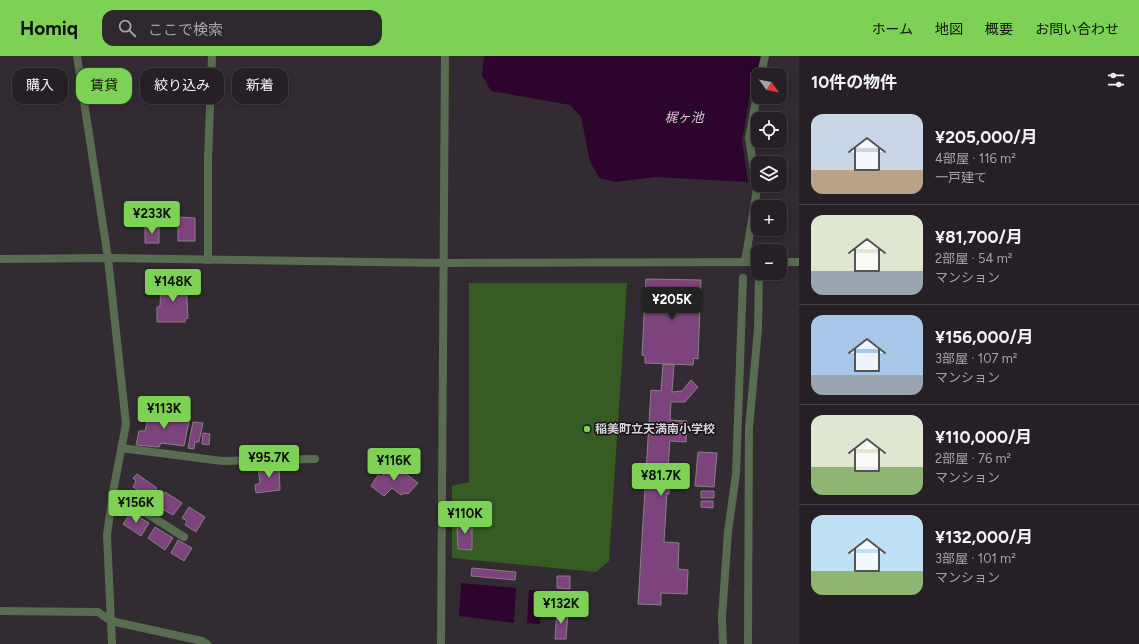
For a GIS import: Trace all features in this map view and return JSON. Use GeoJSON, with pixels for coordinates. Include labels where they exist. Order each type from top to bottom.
{"type":"FeatureCollection","features":[{"type":"Feature","properties":{"kind":"street"},"geometry":{"type":"LineString","coordinates":[[77,56],[108,258],[126,424],[113,492],[107,535],[112,644]]}},
{"type":"Feature","properties":{"kind":"street"},"geometry":{"type":"LineString","coordinates":[[208,260],[208,159],[212,56]]}},
{"type":"Feature","properties":{"kind":"street"},"geometry":{"type":"LineString","coordinates":[[441,644],[445,56]]}},
{"type":"Feature","properties":{"kind":"street"},"geometry":{"type":"LineString","coordinates":[[762,68],[765,56]]}},
{"type":"Feature","properties":{"kind":"street"},"geometry":{"type":"LineString","coordinates":[[745,262],[757,189],[749,138],[755,104]]}},
{"type":"Feature","properties":{"kind":"street"},"geometry":{"type":"LineString","coordinates":[[0,259],[108,258],[444,263],[751,262]]}},
{"type":"Feature","properties":{"kind":"street"},"geometry":{"type":"LineString","coordinates":[[787,262],[799,262]]}},
{"type":"Feature","properties":{"kind":"street"},"geometry":{"type":"LineString","coordinates":[[723,644],[722,617],[728,532],[736,474],[743,278]]}},
{"type":"Feature","properties":{"kind":"street"},"geometry":{"type":"LineString","coordinates":[[748,644],[749,428],[758,329],[759,280]]}},
{"type":"Feature","properties":{"kind":"street"},"geometry":{"type":"LineString","coordinates":[[121,448],[222,461],[315,459]]}},
{"type":"Feature","properties":{"kind":"street"},"geometry":{"type":"LineString","coordinates":[[113,492],[184,537]]}},
{"type":"Feature","properties":{"kind":"street"},"geometry":{"type":"LineString","coordinates":[[0,611],[98,612],[111,621],[202,640],[207,644]]}},
{"type":"Feature","properties":{"kind":"green space"},"geometry":{"type":"Polygon","coordinates":[[[469,283],[627,283],[609,561],[596,572],[452,558],[452,486],[469,482],[469,283]]]}},
{"type":"Feature","properties":{"kind":"water","name":"梶ヶ池"},"geometry":{"type":"Polygon","coordinates":[[[484,56],[761,56],[757,68],[751,68],[751,88],[742,141],[748,182],[655,177],[615,182],[599,178],[590,161],[581,117],[570,105],[491,91],[482,75],[484,56]]]}},
{"type":"Feature","properties":{"kind":"water"},"geometry":{"type":"Polygon","coordinates":[[[461,583],[516,588],[514,623],[459,616],[461,583]]]}},
{"type":"Feature","properties":{"kind":"water"},"geometry":{"type":"Polygon","coordinates":[[[529,590],[542,591],[540,624],[527,623],[529,590]]]}},
{"type":"Feature","properties":{"kind":"building"},"geometry":{"type":"Polygon","coordinates":[[[172,202],[173,218],[146,218],[146,203],[172,202]]]}},
{"type":"Feature","properties":{"kind":"building"},"geometry":{"type":"Polygon","coordinates":[[[178,217],[195,218],[195,241],[178,241],[178,217]]]}},
{"type":"Feature","properties":{"kind":"building"},"geometry":{"type":"Polygon","coordinates":[[[145,227],[159,227],[159,243],[145,243],[145,227]]]}},
{"type":"Feature","properties":{"kind":"building"},"geometry":{"type":"Polygon","coordinates":[[[646,279],[701,280],[698,359],[694,358],[693,365],[645,363],[645,356],[642,355],[646,279]]]}},
{"type":"Feature","properties":{"kind":"building"},"geometry":{"type":"Polygon","coordinates":[[[161,282],[186,282],[188,318],[185,319],[185,322],[157,322],[157,307],[160,306],[161,282]]]}},
{"type":"Feature","properties":{"kind":"building"},"geometry":{"type":"Polygon","coordinates":[[[663,364],[674,365],[672,392],[682,391],[691,380],[698,387],[685,402],[671,402],[670,420],[687,421],[686,442],[670,441],[667,482],[669,482],[669,494],[667,493],[664,542],[679,543],[678,569],[688,570],[687,594],[661,593],[661,605],[638,604],[651,390],[661,391],[663,364]]]}},
{"type":"Feature","properties":{"kind":"building"},"geometry":{"type":"Polygon","coordinates":[[[150,410],[190,416],[184,446],[161,443],[159,447],[136,445],[139,431],[145,431],[150,410]]]}},
{"type":"Feature","properties":{"kind":"building"},"geometry":{"type":"Polygon","coordinates":[[[193,422],[203,423],[199,442],[195,442],[194,449],[188,448],[193,422]]]}},
{"type":"Feature","properties":{"kind":"building"},"geometry":{"type":"Polygon","coordinates":[[[203,433],[210,434],[209,445],[202,444],[203,433]]]}},
{"type":"Feature","properties":{"kind":"building"},"geometry":{"type":"Polygon","coordinates":[[[698,452],[717,453],[714,487],[695,486],[698,452]]]}},
{"type":"Feature","properties":{"kind":"building"},"geometry":{"type":"Polygon","coordinates":[[[392,463],[418,483],[408,494],[405,493],[401,495],[392,488],[384,496],[371,486],[378,475],[381,477],[392,463]]]}},
{"type":"Feature","properties":{"kind":"building"},"geometry":{"type":"Polygon","coordinates":[[[279,465],[280,490],[256,493],[255,485],[260,483],[258,467],[279,465]]]}},
{"type":"Feature","properties":{"kind":"building"},"geometry":{"type":"Polygon","coordinates":[[[137,474],[157,488],[150,498],[133,487],[136,481],[133,478],[137,474]]]}},
{"type":"Feature","properties":{"kind":"building"},"geometry":{"type":"Polygon","coordinates":[[[701,491],[714,491],[714,498],[701,498],[701,491]]]}},
{"type":"Feature","properties":{"kind":"building"},"geometry":{"type":"Polygon","coordinates":[[[165,492],[182,503],[173,515],[157,506],[165,492]]]}},
{"type":"Feature","properties":{"kind":"building"},"geometry":{"type":"Polygon","coordinates":[[[701,501],[713,501],[713,508],[701,507],[701,501]]]}},
{"type":"Feature","properties":{"kind":"building"},"geometry":{"type":"Polygon","coordinates":[[[189,507],[205,517],[196,532],[185,525],[187,521],[182,518],[189,507]]]}},
{"type":"Feature","properties":{"kind":"building"},"geometry":{"type":"Polygon","coordinates":[[[131,512],[149,523],[141,536],[123,524],[131,512]]]}},
{"type":"Feature","properties":{"kind":"building"},"geometry":{"type":"Polygon","coordinates":[[[472,521],[472,550],[458,549],[457,522],[472,521]]]}},
{"type":"Feature","properties":{"kind":"building"},"geometry":{"type":"Polygon","coordinates":[[[155,527],[173,538],[165,550],[148,538],[155,527]]]}},
{"type":"Feature","properties":{"kind":"building"},"geometry":{"type":"Polygon","coordinates":[[[178,540],[192,548],[184,561],[171,553],[178,540]]]}},
{"type":"Feature","properties":{"kind":"building"},"geometry":{"type":"Polygon","coordinates":[[[472,568],[516,572],[515,580],[471,576],[472,568]]]}},
{"type":"Feature","properties":{"kind":"building"},"geometry":{"type":"Polygon","coordinates":[[[557,576],[570,576],[570,589],[557,588],[557,576]]]}},
{"type":"Feature","properties":{"kind":"building"},"geometry":{"type":"Polygon","coordinates":[[[557,610],[568,611],[566,639],[555,639],[557,610]]]}},
{"type":"Feature","properties":{"kind":"place","name":"稲美町立天満南小学校"},"geometry":{"type":"Point","coordinates":[587,429]}}]}
